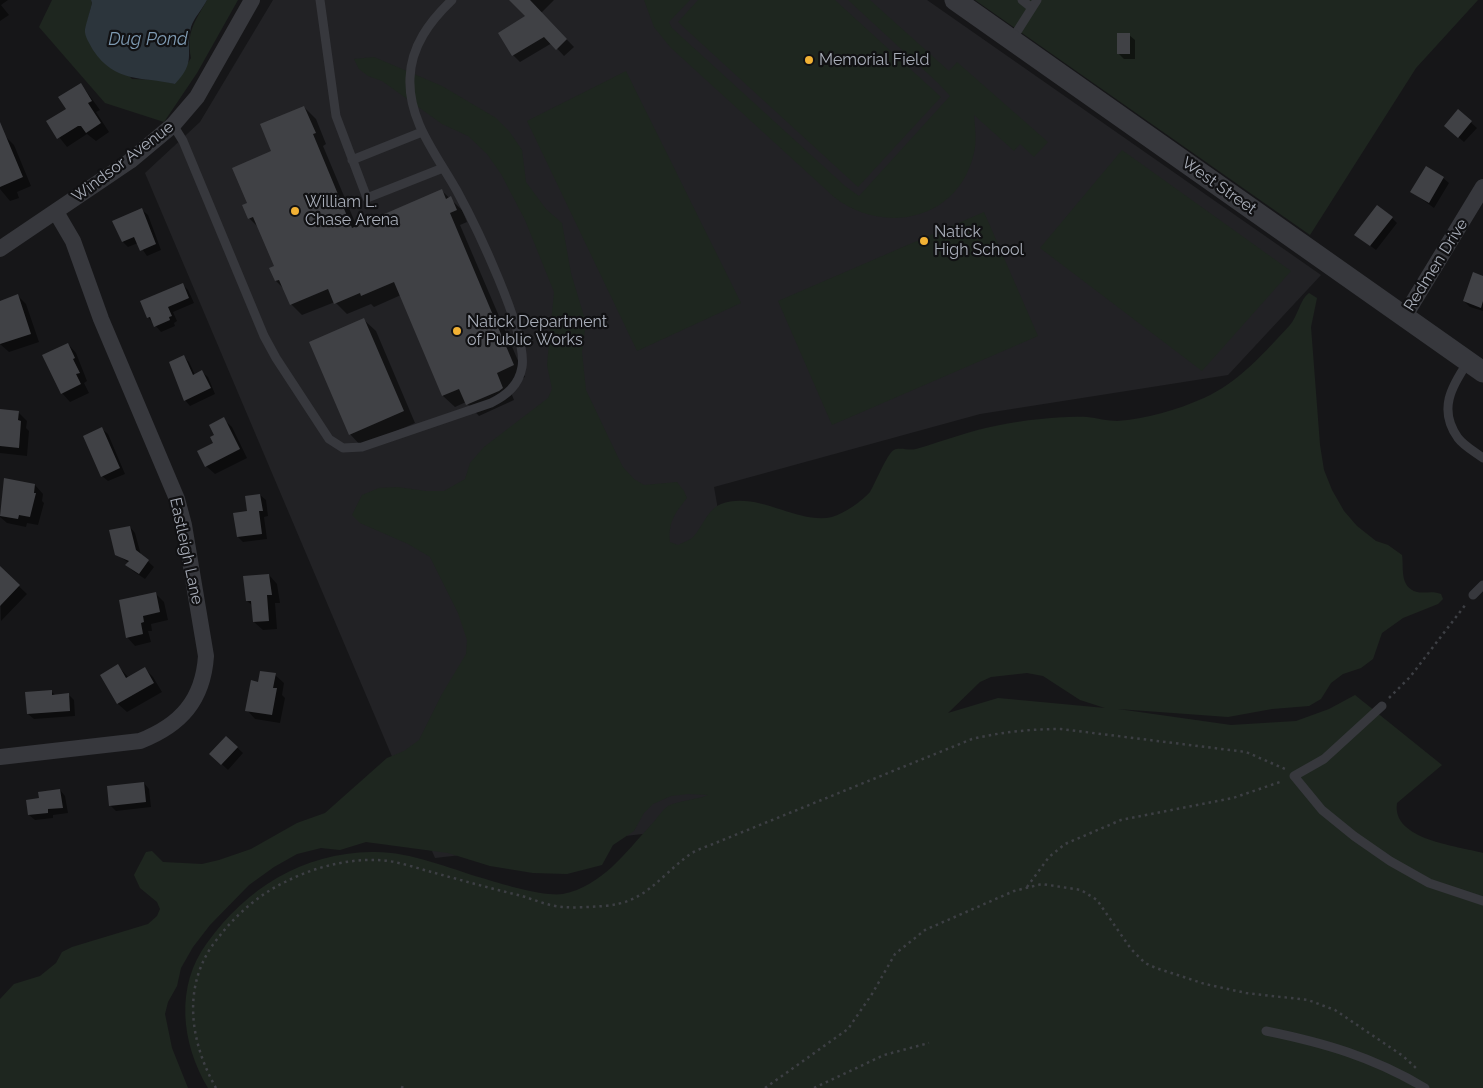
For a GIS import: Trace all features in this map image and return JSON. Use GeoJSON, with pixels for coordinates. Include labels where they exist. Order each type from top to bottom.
{"type":"FeatureCollection","features":[{"type":"Feature","properties":{"kind":"street","name":"Windsor Avenue"},"geometry":{"type":"LineString","coordinates":[[0,249],[145,150],[173,125],[197,96],[252,0]]}},
{"type":"Feature","properties":{"kind":"street","name":"West Street"},"geometry":{"type":"LineString","coordinates":[[955,0],[1476,367]]}},
{"type":"Feature","properties":{"kind":"street","name":"Redmen Drive"},"geometry":{"type":"LineString","coordinates":[[1404,317],[1483,187]]}},
{"type":"Feature","properties":{"kind":"street","name":"Eastleigh Lane"},"geometry":{"type":"LineString","coordinates":[[0,757],[140,741],[160,733],[181,716],[195,700],[205,677],[205,648],[184,525],[177,499],[104,327],[73,241],[56,212]]}},
{"type":"Feature","properties":{"kind":"lane"},"geometry":{"type":"LineString","coordinates":[[320,0],[336,116],[367,198],[443,168]]}},
{"type":"Feature","properties":{"kind":"lane"},"geometry":{"type":"LineString","coordinates":[[173,125],[183,141],[270,347],[329,439],[343,448],[362,447],[485,406],[504,396],[512,389],[522,369],[521,342],[512,312],[464,204],[422,132],[410,94],[411,66],[417,47],[426,30],[452,0]]}},
{"type":"Feature","properties":{"kind":"lane"},"geometry":{"type":"LineString","coordinates":[[1011,41],[1034,4],[1022,0]]}},
{"type":"Feature","properties":{"kind":"lane"},"geometry":{"type":"LineString","coordinates":[[352,160],[422,132]]}},
{"type":"Feature","properties":{"kind":"lane"},"geometry":{"type":"LineString","coordinates":[[1476,367],[1452,386],[1447,416],[1458,439],[1483,458]]}},
{"type":"Feature","properties":{"kind":"lane"},"geometry":{"type":"LineString","coordinates":[[1473,595],[1483,585]]}},
{"type":"Feature","properties":{"kind":"lane"},"geometry":{"type":"LineString","coordinates":[[1382,706],[1324,759],[1294,776],[1322,810],[1354,836],[1390,861],[1429,883],[1483,901]]}},
{"type":"Feature","properties":{"kind":"lane"},"geometry":{"type":"LineString","coordinates":[[1266,1031],[1345,1049],[1405,1076],[1425,1088]]}},
{"type":"Feature","properties":{"kind":"path"},"geometry":{"type":"LineString","coordinates":[[1382,706],[1410,677],[1473,595]]}},
{"type":"Feature","properties":{"kind":"path"},"geometry":{"type":"LineString","coordinates":[[216,1088],[203,1066],[195,1036],[192,1008],[200,970],[222,932],[255,901],[276,886],[309,871],[331,865],[376,860],[414,867],[561,907],[618,904],[634,900],[649,890],[691,854],[712,844],[972,738],[1038,729],[1061,729],[1246,752],[1282,766],[1294,776],[1274,786],[1233,798],[1122,820],[1061,847],[1049,857],[1028,887]]}},
{"type":"Feature","properties":{"kind":"path"},"geometry":{"type":"LineString","coordinates":[[765,1088],[848,1029],[872,994],[895,954],[925,930],[1028,887],[1042,884],[1081,890],[1102,905],[1131,949],[1145,963],[1205,984],[1246,993],[1308,1000],[1335,1010],[1403,1056],[1419,1071]]}},
{"type":"Feature","properties":{"kind":"path"},"geometry":{"type":"LineString","coordinates":[[814,1088],[884,1055],[929,1043]]}},
{"type":"Feature","properties":{"kind":"shaded area"},"geometry":{"type":"Polygon","coordinates":[[[52,0],[91,0],[92,3],[85,31],[132,79],[159,80],[175,84],[191,58],[191,34],[195,21],[207,0],[238,0],[197,73],[164,122],[105,103],[39,27],[52,0]]]}},
{"type":"Feature","properties":{"kind":"shaded area"},"geometry":{"type":"Polygon","coordinates":[[[273,0],[927,0],[1321,275],[1228,375],[980,414],[714,487],[772,819],[435,858],[145,173],[200,122],[273,0]]]}},
{"type":"Feature","properties":{"kind":"shaded area"},"geometry":{"type":"Polygon","coordinates":[[[644,0],[690,0],[669,22],[672,28],[845,186],[859,196],[950,96],[848,0],[870,0],[949,71],[957,62],[1048,142],[1034,157],[1020,144],[1014,151],[974,115],[976,134],[974,153],[966,176],[953,194],[936,207],[917,215],[896,218],[875,216],[854,209],[834,197],[670,47],[654,27],[644,0]]]}},
{"type":"Feature","properties":{"kind":"shaded area","name":"Memorial Field"},"geometry":{"type":"Polygon","coordinates":[[[698,0],[835,0],[941,97],[858,187],[678,22],[698,0]]]}},
{"type":"Feature","properties":{"kind":"shaded area"},"geometry":{"type":"Polygon","coordinates":[[[975,0],[1478,0],[1416,68],[1310,235],[975,0]]]}},
{"type":"Feature","properties":{"kind":"shaded area"},"geometry":{"type":"Polygon","coordinates":[[[374,57],[442,86],[496,118],[509,131],[522,150],[526,182],[546,209],[562,223],[571,273],[586,323],[582,352],[586,390],[623,467],[634,479],[644,485],[677,482],[684,491],[687,498],[676,513],[670,529],[670,542],[678,545],[693,537],[712,510],[721,504],[735,501],[749,501],[819,518],[832,517],[842,513],[862,500],[870,492],[888,456],[896,449],[916,449],[989,427],[1010,423],[1065,417],[1087,417],[1113,421],[1128,420],[1172,410],[1194,402],[1216,392],[1240,375],[1290,325],[1301,303],[1309,293],[1317,298],[1311,327],[1320,445],[1324,470],[1332,490],[1344,511],[1357,526],[1376,541],[1388,545],[1402,555],[1405,582],[1411,590],[1423,593],[1435,592],[1441,594],[1443,599],[1438,604],[1403,618],[1382,633],[1373,659],[1361,668],[1343,674],[1331,683],[1321,699],[1309,706],[1272,709],[1228,717],[1118,709],[1231,725],[1296,721],[1329,709],[1355,695],[1442,765],[1397,803],[1398,815],[1404,825],[1428,839],[1483,853],[1483,1088],[208,1088],[199,1071],[187,1034],[186,996],[190,977],[207,943],[223,923],[258,890],[278,877],[322,859],[346,854],[386,852],[414,857],[490,881],[523,889],[545,894],[563,894],[590,884],[612,867],[668,806],[708,795],[688,794],[671,796],[653,804],[644,813],[634,831],[613,845],[602,865],[567,874],[533,873],[490,866],[448,853],[366,842],[340,850],[321,848],[297,854],[274,867],[249,885],[210,925],[193,947],[181,968],[177,986],[168,1002],[165,1014],[172,1048],[188,1088],[0,1088],[0,999],[14,984],[40,976],[56,963],[62,952],[72,947],[148,924],[157,916],[160,909],[157,902],[140,888],[134,875],[146,852],[152,851],[163,862],[202,864],[251,849],[297,823],[325,813],[387,758],[404,751],[419,740],[442,694],[466,654],[467,640],[458,613],[430,557],[408,544],[360,523],[352,515],[362,495],[379,488],[397,487],[426,491],[444,491],[465,479],[470,463],[484,447],[548,398],[552,389],[547,365],[554,292],[525,220],[501,174],[487,154],[468,136],[442,124],[382,81],[368,76],[359,69],[354,59],[374,57]],[[1027,673],[991,677],[980,682],[948,713],[998,698],[1105,708],[1080,700],[1043,676],[1027,673]]]}},
{"type":"Feature","properties":{"kind":"shaded area"},"geometry":{"type":"Polygon","coordinates":[[[626,71],[741,303],[637,351],[527,121],[626,71]]]}},
{"type":"Feature","properties":{"kind":"shaded area"},"geometry":{"type":"Polygon","coordinates":[[[1122,150],[1291,271],[1202,371],[1040,248],[1122,150]]]}},
{"type":"Feature","properties":{"kind":"shaded area"},"geometry":{"type":"Polygon","coordinates":[[[984,212],[1038,336],[832,425],[778,301],[984,212]]]}},
{"type":"Feature","properties":{"kind":"water","name":"Dug Pond"},"geometry":{"type":"Polygon","coordinates":[[[91,0],[207,0],[191,27],[188,63],[182,76],[175,84],[120,74],[102,61],[93,50],[85,34],[92,3],[91,0]]]}},
{"type":"Feature","properties":{"kind":"building"},"geometry":{"type":"Polygon","coordinates":[[[509,0],[530,0],[567,39],[556,50],[544,37],[512,56],[498,33],[525,16],[509,0]]]}},
{"type":"Feature","properties":{"kind":"building"},"geometry":{"type":"Polygon","coordinates":[[[1117,33],[1130,33],[1130,54],[1117,54],[1117,33]]]}},
{"type":"Feature","properties":{"kind":"building"},"geometry":{"type":"Polygon","coordinates":[[[81,83],[92,101],[88,103],[101,123],[86,133],[81,126],[78,126],[57,139],[46,121],[66,109],[58,97],[81,83]]]}},
{"type":"Feature","properties":{"kind":"building"},"geometry":{"type":"Polygon","coordinates":[[[304,106],[316,133],[313,134],[352,228],[442,189],[446,199],[451,196],[457,210],[450,213],[514,365],[497,373],[503,388],[499,391],[466,405],[459,389],[442,396],[394,282],[361,296],[360,293],[334,304],[328,289],[290,305],[279,280],[275,281],[269,268],[274,266],[253,217],[248,219],[242,205],[247,203],[232,168],[271,151],[260,124],[304,106]]]}},
{"type":"Feature","properties":{"kind":"building"},"geometry":{"type":"Polygon","coordinates":[[[1458,109],[1472,121],[1458,138],[1444,126],[1458,109]]]}},
{"type":"Feature","properties":{"kind":"building"},"geometry":{"type":"Polygon","coordinates":[[[0,122],[23,177],[0,187],[0,122]]]}},
{"type":"Feature","properties":{"kind":"building"},"geometry":{"type":"Polygon","coordinates":[[[1426,166],[1444,177],[1429,203],[1410,192],[1426,166]]]}},
{"type":"Feature","properties":{"kind":"building"},"geometry":{"type":"Polygon","coordinates":[[[1377,205],[1393,217],[1370,246],[1354,235],[1377,205]]]}},
{"type":"Feature","properties":{"kind":"building"},"geometry":{"type":"Polygon","coordinates":[[[142,208],[156,244],[140,251],[134,237],[122,242],[112,221],[142,208]]]}},
{"type":"Feature","properties":{"kind":"building"},"geometry":{"type":"Polygon","coordinates":[[[1473,272],[1483,276],[1483,301],[1481,308],[1463,301],[1473,272]]]}},
{"type":"Feature","properties":{"kind":"building"},"geometry":{"type":"Polygon","coordinates":[[[183,283],[189,298],[168,307],[172,316],[169,317],[170,320],[154,327],[150,317],[147,318],[140,301],[183,283]]]}},
{"type":"Feature","properties":{"kind":"building"},"geometry":{"type":"Polygon","coordinates":[[[18,294],[31,334],[0,344],[0,301],[18,294]]]}},
{"type":"Feature","properties":{"kind":"building"},"geometry":{"type":"Polygon","coordinates":[[[364,318],[404,411],[349,435],[309,342],[364,318]]]}},
{"type":"Feature","properties":{"kind":"building"},"geometry":{"type":"Polygon","coordinates":[[[68,343],[80,373],[76,374],[81,384],[61,394],[42,355],[68,343]]]}},
{"type":"Feature","properties":{"kind":"building"},"geometry":{"type":"Polygon","coordinates":[[[184,355],[193,375],[202,370],[211,388],[184,401],[169,362],[184,355]]]}},
{"type":"Feature","properties":{"kind":"building"},"geometry":{"type":"Polygon","coordinates":[[[0,409],[19,411],[18,420],[21,421],[19,448],[0,446],[0,409]]]}},
{"type":"Feature","properties":{"kind":"building"},"geometry":{"type":"Polygon","coordinates":[[[224,417],[240,449],[205,467],[197,451],[213,443],[210,437],[214,435],[209,425],[224,417]]]}},
{"type":"Feature","properties":{"kind":"building"},"geometry":{"type":"Polygon","coordinates":[[[102,427],[120,468],[101,477],[83,436],[102,427]]]}},
{"type":"Feature","properties":{"kind":"building"},"geometry":{"type":"Polygon","coordinates":[[[4,478],[35,484],[34,493],[36,493],[30,517],[19,515],[18,519],[0,516],[4,478]]]}},
{"type":"Feature","properties":{"kind":"building"},"geometry":{"type":"Polygon","coordinates":[[[260,494],[263,511],[259,511],[262,534],[237,537],[233,513],[247,511],[245,496],[260,494]]]}},
{"type":"Feature","properties":{"kind":"building"},"geometry":{"type":"Polygon","coordinates":[[[130,526],[136,550],[149,560],[139,574],[125,565],[129,561],[115,555],[109,530],[130,526]]]}},
{"type":"Feature","properties":{"kind":"building"},"geometry":{"type":"Polygon","coordinates":[[[0,566],[20,585],[0,606],[0,566]]]}},
{"type":"Feature","properties":{"kind":"building"},"geometry":{"type":"Polygon","coordinates":[[[269,574],[272,595],[267,595],[269,621],[253,622],[251,601],[246,601],[243,576],[269,574]]]}},
{"type":"Feature","properties":{"kind":"building"},"geometry":{"type":"Polygon","coordinates":[[[156,592],[160,612],[143,616],[144,622],[141,623],[143,634],[126,638],[119,600],[156,592]]]}},
{"type":"Feature","properties":{"kind":"building"},"geometry":{"type":"Polygon","coordinates":[[[118,664],[126,678],[145,667],[154,683],[117,704],[100,675],[118,664]]]}},
{"type":"Feature","properties":{"kind":"building"},"geometry":{"type":"Polygon","coordinates":[[[260,671],[276,673],[273,688],[277,688],[272,715],[245,711],[251,680],[258,682],[260,671]]]}},
{"type":"Feature","properties":{"kind":"building"},"geometry":{"type":"Polygon","coordinates":[[[52,690],[52,695],[69,693],[70,711],[27,714],[25,692],[52,690]]]}},
{"type":"Feature","properties":{"kind":"building"},"geometry":{"type":"Polygon","coordinates":[[[226,736],[238,747],[221,765],[209,754],[226,736]]]}},
{"type":"Feature","properties":{"kind":"building"},"geometry":{"type":"Polygon","coordinates":[[[144,782],[146,802],[109,806],[107,786],[144,782]]]}},
{"type":"Feature","properties":{"kind":"building"},"geometry":{"type":"Polygon","coordinates":[[[60,789],[63,808],[48,809],[48,813],[28,815],[26,800],[39,798],[38,792],[60,789]]]}},
{"type":"Feature","properties":{"kind":"place","name":"Memorial Field"},"geometry":{"type":"Point","coordinates":[809,60]}},
{"type":"Feature","properties":{"kind":"place","name":"William L. Chase Arena"},"geometry":{"type":"Point","coordinates":[295,211]}},
{"type":"Feature","properties":{"kind":"place","name":"Natick High School"},"geometry":{"type":"Point","coordinates":[924,241]}},
{"type":"Feature","properties":{"kind":"place","name":"Natick Department of Public Works"},"geometry":{"type":"Point","coordinates":[457,331]}}]}
